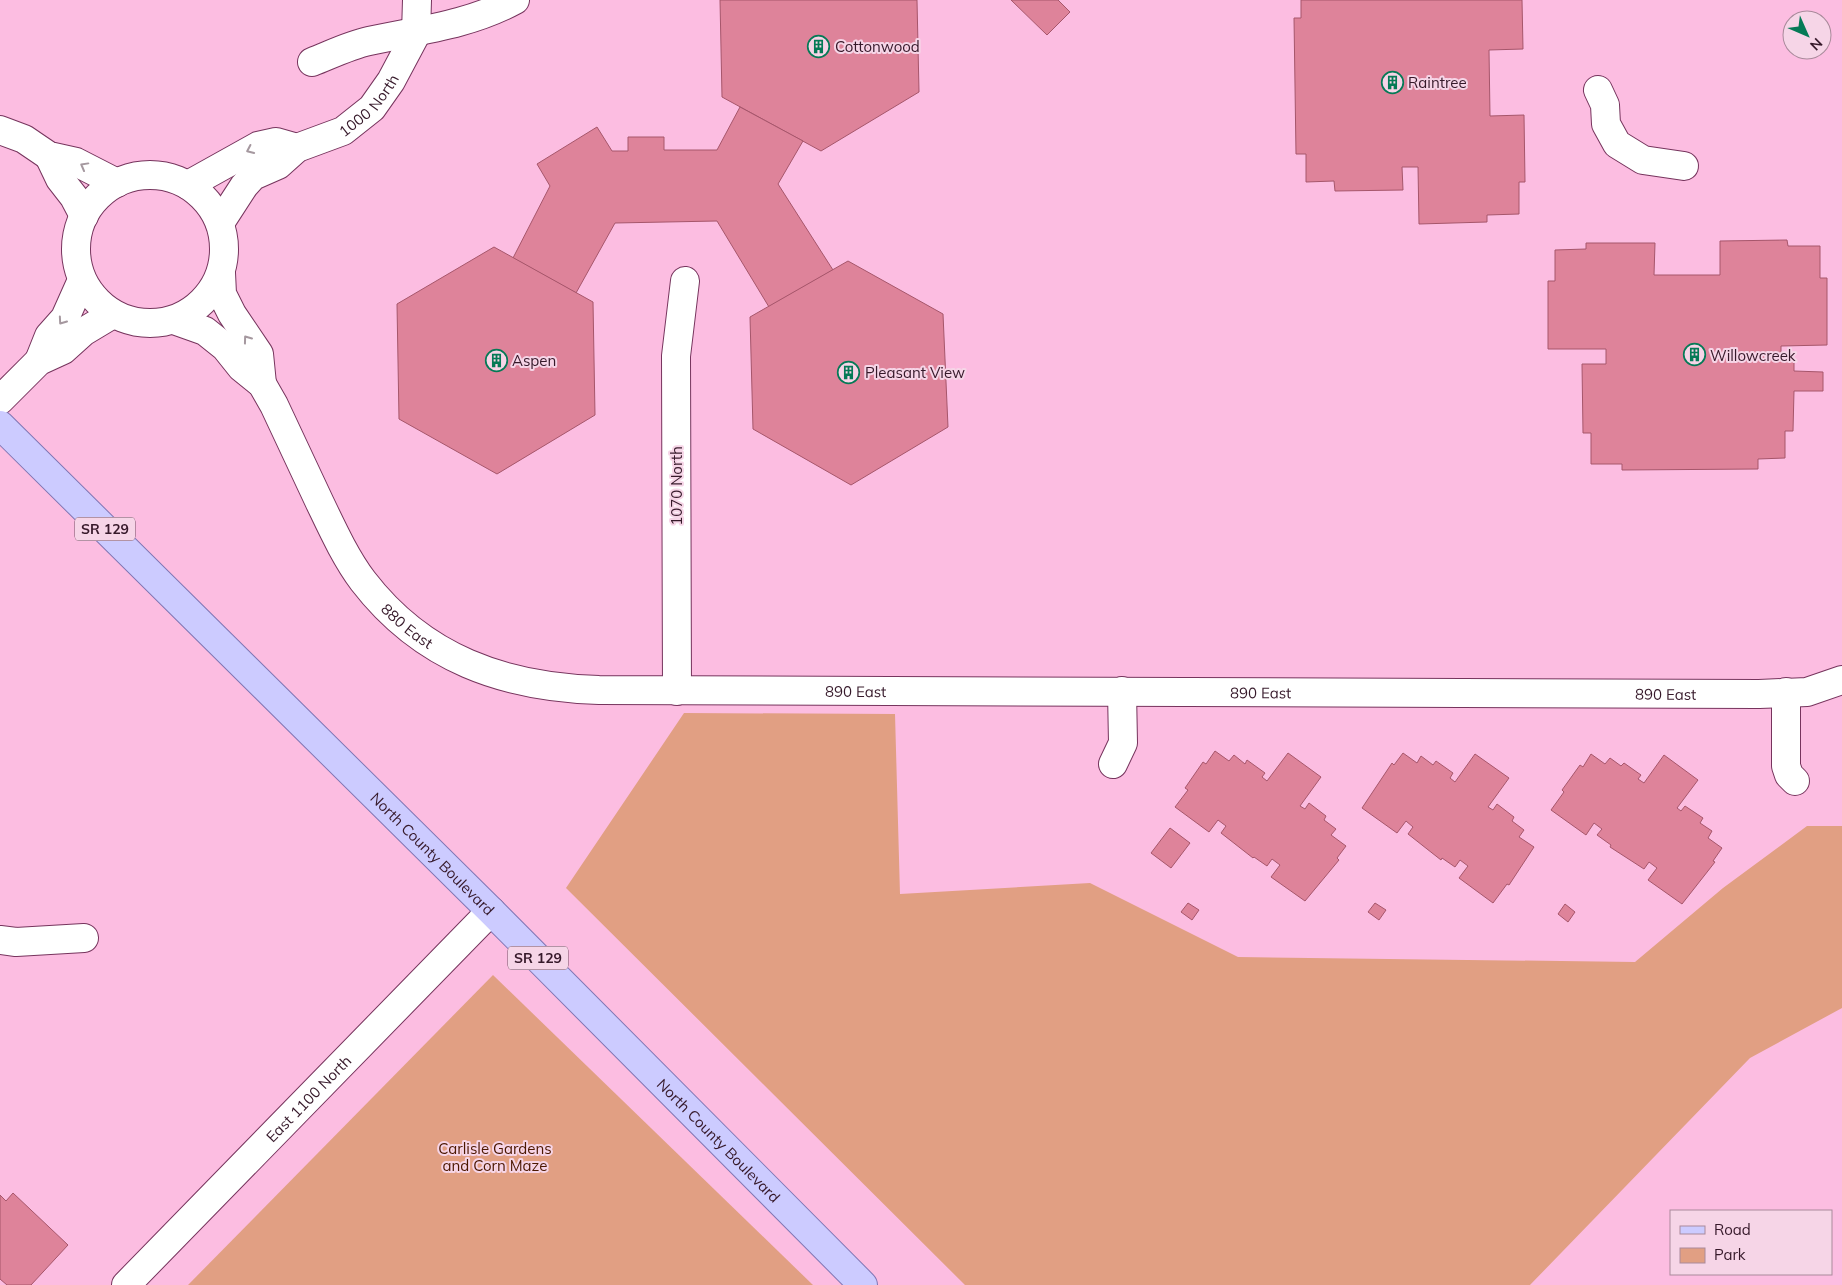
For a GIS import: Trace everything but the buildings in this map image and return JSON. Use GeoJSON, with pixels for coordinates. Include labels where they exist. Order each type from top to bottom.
{"type":"FeatureCollection","features":[{"type":"Feature","properties":{"kind":"main road","name":"North County Boulevard"},"geometry":{"type":"LineString","coordinates":[[0,424],[491,911],[863,1285]]}},
{"type":"Feature","properties":{"kind":"street"},"geometry":{"type":"LineString","coordinates":[[416,34],[417,0]]}},
{"type":"Feature","properties":{"kind":"street"},"geometry":{"type":"LineString","coordinates":[[312,62],[367,41],[416,34],[469,20],[515,0]]}},
{"type":"Feature","properties":{"kind":"street","name":"1000 North"},"geometry":{"type":"LineString","coordinates":[[220,222],[253,176],[278,165],[297,148],[342,131],[363,117],[391,81],[416,34]]}},
{"type":"Feature","properties":{"kind":"street"},"geometry":{"type":"LineString","coordinates":[[1598,90],[1605,105],[1606,124],[1617,144],[1643,160],[1684,166]]}},
{"type":"Feature","properties":{"kind":"street"},"geometry":{"type":"LineString","coordinates":[[0,130],[24,139],[49,156],[76,162],[117,183]]}},
{"type":"Feature","properties":{"kind":"street"},"geometry":{"type":"LineString","coordinates":[[188,185],[258,146],[276,142],[297,148]]}},
{"type":"Feature","properties":{"kind":"street"},"geometry":{"type":"LineString","coordinates":[[49,156],[60,179],[74,197],[84,216]]}},
{"type":"Feature","properties":{"kind":"street"},"geometry":{"type":"LineString","coordinates":[[140,176],[165,176],[188,185],[207,201],[220,222],[225,248],[220,273],[210,294],[194,309],[174,320],[153,324],[132,322],[113,314],[95,299],[82,280],[77,259],[77,244],[84,216],[98,197],[117,183],[140,176]]}},
{"type":"Feature","properties":{"kind":"street","name":"880 East"},"geometry":{"type":"LineString","coordinates":[[220,273],[222,294],[244,335],[259,354],[262,384]]}},
{"type":"Feature","properties":{"kind":"street"},"geometry":{"type":"LineString","coordinates":[[39,361],[49,336],[65,318],[82,280]]}},
{"type":"Feature","properties":{"kind":"street","name":"1070 North"},"geometry":{"type":"LineString","coordinates":[[677,691],[676,356],[685,282]]}},
{"type":"Feature","properties":{"kind":"street"},"geometry":{"type":"LineString","coordinates":[[0,400],[39,361],[63,350],[83,332],[113,314]]}},
{"type":"Feature","properties":{"kind":"street","name":"880 East"},"geometry":{"type":"LineString","coordinates":[[174,320],[190,324],[215,339],[241,367],[262,384],[346,553],[368,586],[384,605],[414,632],[458,660],[485,672],[514,681],[571,689],[677,691]]}},
{"type":"Feature","properties":{"kind":"street","name":"890 East"},"geometry":{"type":"LineString","coordinates":[[677,691],[1750,694],[1807,692],[1842,680]]}},
{"type":"Feature","properties":{"kind":"street"},"geometry":{"type":"LineString","coordinates":[[1113,764],[1123,743],[1122,691]]}},
{"type":"Feature","properties":{"kind":"street"},"geometry":{"type":"LineString","coordinates":[[1786,692],[1786,766],[1789,775],[1795,781]]}},
{"type":"Feature","properties":{"kind":"street","name":"East 1100 North"},"geometry":{"type":"LineString","coordinates":[[126,1285],[491,911]]}},
{"type":"Feature","properties":{"kind":"street"},"geometry":{"type":"LineString","coordinates":[[0,940],[16,942],[84,938]]}},
{"type":"Feature","properties":{"kind":"green space"},"geometry":{"type":"Polygon","coordinates":[[[684,713],[895,714],[900,894],[1090,883],[1238,957],[1635,962],[1723,888],[1807,826],[1842,826],[1842,1008],[1750,1058],[1530,1285],[965,1285],[566,888],[684,713]]]}},
{"type":"Feature","properties":{"kind":"green space","name":"Carlisle Gardens and Corn Maze"},"geometry":{"type":"Polygon","coordinates":[[[493,975],[813,1285],[188,1285],[493,975]]]}},
{"type":"Feature","properties":{"kind":"place","name":"Cottonwood"},"geometry":{"type":"Point","coordinates":[819,46]}},
{"type":"Feature","properties":{"kind":"place","name":"Raintree"},"geometry":{"type":"Point","coordinates":[1392,82]}},
{"type":"Feature","properties":{"kind":"place","name":"Willowcreek"},"geometry":{"type":"Point","coordinates":[1694,355]}},
{"type":"Feature","properties":{"kind":"place","name":"Aspen"},"geometry":{"type":"Point","coordinates":[496,360]}},
{"type":"Feature","properties":{"kind":"place","name":"Pleasant View"},"geometry":{"type":"Point","coordinates":[849,372]}}]}
